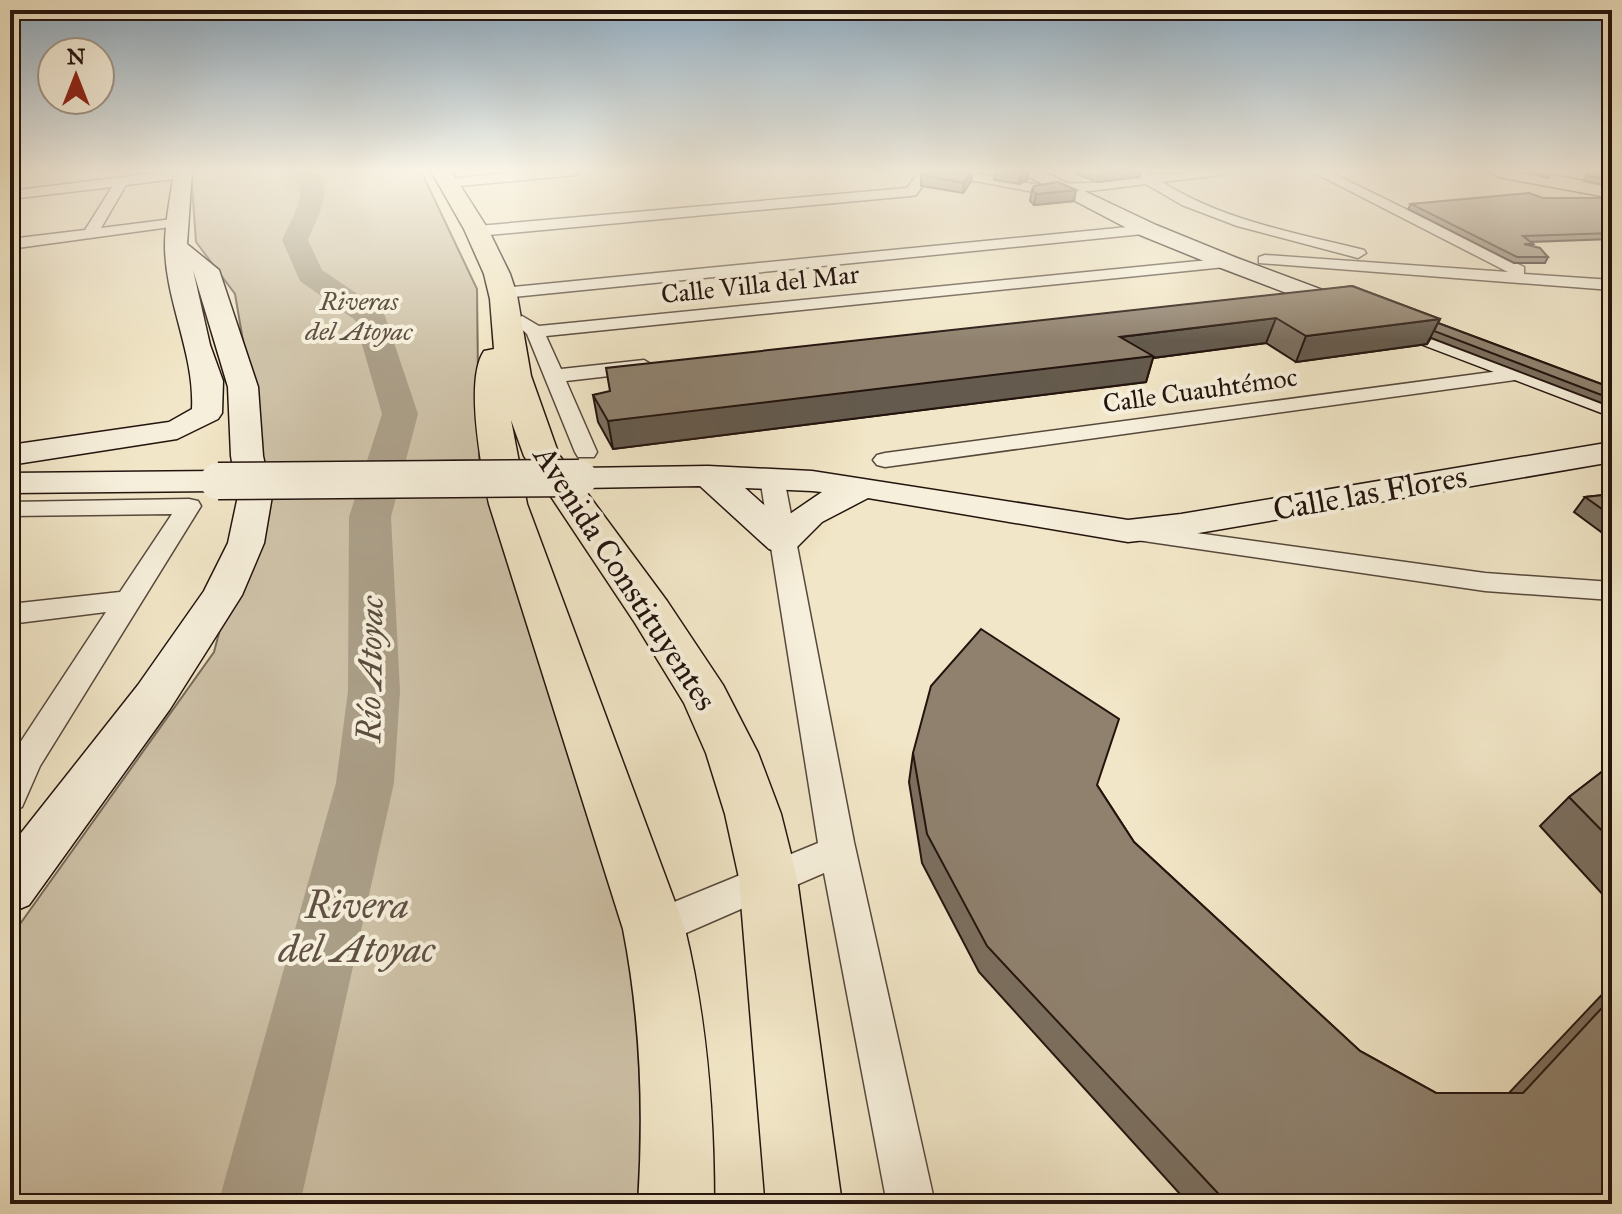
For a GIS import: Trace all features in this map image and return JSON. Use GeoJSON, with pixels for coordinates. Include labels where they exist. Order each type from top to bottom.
{"type":"FeatureCollection","features":[{"type":"Feature","properties":{"kind":"main road"},"geometry":{"type":"LineString","coordinates":[[476,228],[493,260],[512,315]]}},
{"type":"Feature","properties":{"kind":"main road","name":"Avenida Constituyentes"},"geometry":{"type":"LineString","coordinates":[[512,315],[522,401],[542,456],[651,612],[706,698],[732,753],[753,814],[768,878],[804,1204]]}},
{"type":"Feature","properties":{"kind":"main road","name":"Avenida Constituyentes"},"geometry":{"type":"LineString","coordinates":[[512,315],[497,342],[492,373],[498,459],[508,504],[654,929],[669,993],[677,1059],[676,1204]]}},
{"type":"Feature","properties":{"kind":"street"},"geometry":{"type":"LineString","coordinates":[[90,234],[94,228]]}},
{"type":"Feature","properties":{"kind":"street"},"geometry":{"type":"LineString","coordinates":[[10,455],[177,430],[207,413],[208,381],[196,345],[179,228]]}},
{"type":"Feature","properties":{"kind":"street"},"geometry":{"type":"LineString","coordinates":[[478,231],[508,228]]}},
{"type":"Feature","properties":{"kind":"street"},"geometry":{"type":"LineString","coordinates":[[1144,228],[1612,408]]}},
{"type":"Feature","properties":{"kind":"street"},"geometry":{"type":"LineString","coordinates":[[1187,228],[1265,260],[1612,389]]}},
{"type":"Feature","properties":{"kind":"street"},"geometry":{"type":"LineString","coordinates":[[1260,228],[1424,270]]}},
{"type":"Feature","properties":{"kind":"street"},"geometry":{"type":"LineString","coordinates":[[1430,228],[1533,279]]}},
{"type":"Feature","properties":{"kind":"street"},"geometry":{"type":"LineString","coordinates":[[583,465],[553,376],[512,315],[1148,230]]}},
{"type":"Feature","properties":{"kind":"street"},"geometry":{"type":"LineString","coordinates":[[10,244],[90,234],[178,234]]}},
{"type":"Feature","properties":{"kind":"street"},"geometry":{"type":"LineString","coordinates":[[10,888],[154,697],[222,595],[246,543],[255,506],[235,482],[243,387],[207,270],[178,234]]}},
{"type":"Feature","properties":{"kind":"street"},"geometry":{"type":"LineString","coordinates":[[1265,260],[1612,285]]}},
{"type":"Feature","properties":{"kind":"street","name":"Calle Villa del Mar"},"geometry":{"type":"LineString","coordinates":[[512,315],[1229,263]]}},
{"type":"Feature","properties":{"kind":"street"},"geometry":{"type":"LineString","coordinates":[[1263,299],[1310,294]]}},
{"type":"Feature","properties":{"kind":"street"},"geometry":{"type":"LineString","coordinates":[[553,376],[664,364]]}},
{"type":"Feature","properties":{"kind":"street","name":"Calle Cuauhtémoc"},"geometry":{"type":"LineString","coordinates":[[875,474],[1522,374]]}},
{"type":"Feature","properties":{"kind":"street","name":"Calle las Flores"},"geometry":{"type":"LineString","coordinates":[[10,483],[235,482],[583,465],[772,478],[875,474],[1128,531],[1181,525],[1612,452]]}},
{"type":"Feature","properties":{"kind":"street"},"geometry":{"type":"LineString","coordinates":[[782,541],[800,518],[875,474]]}},
{"type":"Feature","properties":{"kind":"street"},"geometry":{"type":"LineString","coordinates":[[708,476],[782,541]]}},
{"type":"Feature","properties":{"kind":"street"},"geometry":{"type":"LineString","coordinates":[[772,478],[836,852],[911,1204]]}},
{"type":"Feature","properties":{"kind":"street"},"geometry":{"type":"LineString","coordinates":[[10,509],[189,506],[130,600],[17,762],[10,797]]}},
{"type":"Feature","properties":{"kind":"street"},"geometry":{"type":"LineString","coordinates":[[1128,531],[1485,582],[1612,591]]}},
{"type":"Feature","properties":{"kind":"street"},"geometry":{"type":"LineString","coordinates":[[10,614],[130,600]]}},
{"type":"Feature","properties":{"kind":"street"},"geometry":{"type":"LineString","coordinates":[[654,929],[768,878],[836,852]]}},
{"type":"Feature","properties":{"kind":"green space","name":"Riveras del Atoyac"},"geometry":{"type":"Polygon","coordinates":[[[195,228],[448,228],[477,289],[479,460],[264,464],[235,294],[196,242],[195,228]]]}},
{"type":"Feature","properties":{"kind":"green space","name":"Rivera del Atoyac"},"geometry":{"type":"Polygon","coordinates":[[[492,489],[654,929],[664,1204],[10,1204],[10,938],[214,652],[255,496],[492,489]]]}},
{"type":"Feature","properties":{"kind":"building"},"geometry":{"type":"Polygon","coordinates":[[[1458,228],[1612,228],[1612,233],[1523,236],[1533,244],[1524,244],[1540,248],[1548,257],[1517,257],[1458,228]]]}},
{"type":"Feature","properties":{"kind":"building"},"geometry":{"type":"Polygon","coordinates":[[[1352,286],[1440,319],[1306,336],[1276,318],[1120,337],[1153,356],[608,421],[593,395],[610,391],[606,368],[1352,286]]]}},
{"type":"Feature","properties":{"kind":"building"},"geometry":{"type":"Polygon","coordinates":[[[1438,323],[1612,388],[1612,399],[1434,331],[1438,323]]]}},
{"type":"Feature","properties":{"kind":"building"},"geometry":{"type":"Polygon","coordinates":[[[1612,494],[1612,516],[1585,497],[1612,494]]]}},
{"type":"Feature","properties":{"kind":"building"},"geometry":{"type":"Polygon","coordinates":[[[981,629],[1119,719],[1097,785],[1134,842],[1360,1051],[1436,1093],[1523,1093],[1612,997],[1612,1204],[1228,1204],[987,946],[927,834],[913,753],[931,686],[981,629]]]}},
{"type":"Feature","properties":{"kind":"building"},"geometry":{"type":"Polygon","coordinates":[[[1612,764],[1612,841],[1569,797],[1612,764]]]}},
{"type":"Feature","properties":{"kind":"waterway","name":"Río Atoyac"},"geometry":{"type":"LineString","coordinates":[[259,1204],[365,783],[374,691],[370,517],[400,414],[369,316],[310,275],[295,240],[300,228]]}}]}
